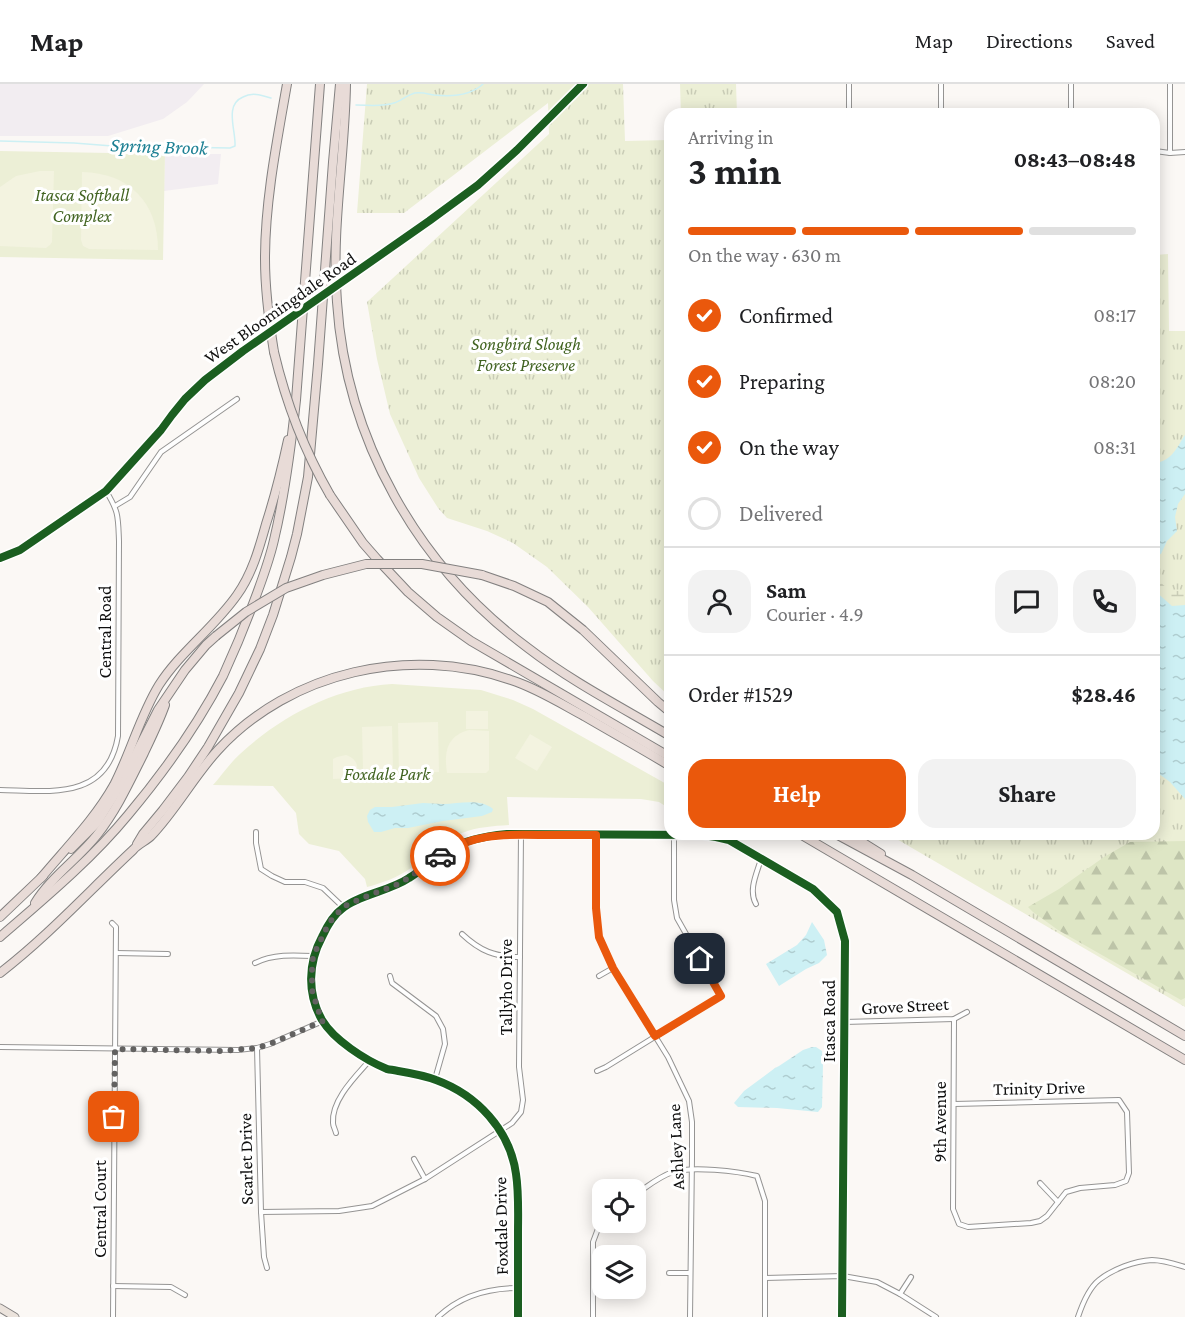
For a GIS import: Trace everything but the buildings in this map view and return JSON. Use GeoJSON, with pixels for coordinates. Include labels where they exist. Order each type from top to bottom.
{"type":"FeatureCollection","features":[{"type":"Feature","properties":{"kind":"highway"},"geometry":{"type":"LineString","coordinates":[[287,84],[266,230],[267,304],[274,352],[284,392],[297,430],[314,467],[363,543],[408,592],[437,617],[471,641],[664,754]]}},
{"type":"Feature","properties":{"kind":"highway"},"geometry":{"type":"LineString","coordinates":[[0,937],[90,856],[128,816],[182,746],[223,676],[247,621],[274,542],[291,450],[320,84]]}},
{"type":"Feature","properties":{"kind":"highway"},"geometry":{"type":"LineString","coordinates":[[0,973],[21,957],[135,847],[176,794],[208,747],[239,693],[260,649],[293,549],[308,477],[340,84]]}},
{"type":"Feature","properties":{"kind":"highway"},"geometry":{"type":"LineString","coordinates":[[346,84],[337,229],[336,300],[350,383],[375,459],[396,500],[421,538],[480,608],[508,633],[556,669],[664,732]]}},
{"type":"Feature","properties":{"kind":"highway"},"geometry":{"type":"LineString","coordinates":[[41,878],[107,798],[160,683],[226,610],[247,578],[258,552],[278,484],[296,400]]}},
{"type":"Feature","properties":{"kind":"highway"},"geometry":{"type":"LineString","coordinates":[[0,917],[97,823],[117,791],[158,710],[185,670],[206,645],[246,612],[286,588],[323,575],[366,564],[422,564],[482,574],[514,586],[548,602],[583,630],[664,707]]}},
{"type":"Feature","properties":{"kind":"highway"},"geometry":{"type":"LineString","coordinates":[[135,847],[149,838],[217,751],[265,711],[297,693],[342,675],[374,668],[405,664],[436,664],[506,678],[539,692],[664,763]]}},
{"type":"Feature","properties":{"kind":"highway"},"geometry":{"type":"LineString","coordinates":[[29,912],[43,890],[86,848],[105,824],[128,787],[169,695]]}},
{"type":"Feature","properties":{"kind":"highway"},"geometry":{"type":"LineString","coordinates":[[808,840],[812,842]]}},
{"type":"Feature","properties":{"kind":"highway"},"geometry":{"type":"LineString","coordinates":[[809,840],[1185,1060]]}},
{"type":"Feature","properties":{"kind":"highway"},"geometry":{"type":"LineString","coordinates":[[847,840],[912,875],[1185,1036]]}},
{"type":"Feature","properties":{"kind":"highway"},"geometry":{"type":"LineString","coordinates":[[858,840],[912,875]]}},
{"type":"Feature","properties":{"kind":"main road"},"geometry":{"type":"LineString","coordinates":[[0,1308],[15,1317]]}},
{"type":"Feature","properties":{"kind":"street","name":"West Bloomingdale Road"},"geometry":{"type":"LineString","coordinates":[[0,558],[20,550],[106,491],[192,392],[217,370],[478,185],[517,150],[583,84]]}},
{"type":"Feature","properties":{"kind":"street"},"geometry":{"type":"LineString","coordinates":[[849,84],[849,108]]}},
{"type":"Feature","properties":{"kind":"street"},"geometry":{"type":"LineString","coordinates":[[941,84],[941,108]]}},
{"type":"Feature","properties":{"kind":"street"},"geometry":{"type":"LineString","coordinates":[[1071,84],[1071,108]]}},
{"type":"Feature","properties":{"kind":"street"},"geometry":{"type":"LineString","coordinates":[[1170,84],[1170,153]]}},
{"type":"Feature","properties":{"kind":"street"},"geometry":{"type":"LineString","coordinates":[[1160,152],[1185,152]]}},
{"type":"Feature","properties":{"kind":"street"},"geometry":{"type":"LineString","coordinates":[[115,506],[130,497],[161,452],[237,399]]}},
{"type":"Feature","properties":{"kind":"street","name":"Central Road"},"geometry":{"type":"LineString","coordinates":[[0,790],[68,790],[88,783],[103,771],[113,756],[118,736],[119,541],[118,514],[106,491]]}},
{"type":"Feature","properties":{"kind":"street"},"geometry":{"type":"LineString","coordinates":[[255,963],[264,959],[290,955],[313,956],[329,923],[343,907],[323,888],[305,882],[285,882],[261,869],[256,832]]}},
{"type":"Feature","properties":{"kind":"street","name":"Itasca Road"},"geometry":{"type":"LineString","coordinates":[[343,907],[401,883],[447,851],[466,841],[489,836],[521,834],[664,835]]}},
{"type":"Feature","properties":{"kind":"street","name":"Tallyho Drive"},"geometry":{"type":"LineString","coordinates":[[261,1212],[339,1211],[365,1207],[396,1195],[425,1179],[501,1131],[521,1112],[523,1101],[519,1067],[519,957],[521,834]]}},
{"type":"Feature","properties":{"kind":"street","name":"Ashley Lane"},"geometry":{"type":"LineString","coordinates":[[596,835],[599,937],[613,968],[668,1057],[689,1101],[692,1122],[690,1317]]}},
{"type":"Feature","properties":{"kind":"street"},"geometry":{"type":"LineString","coordinates":[[597,1071],[721,996],[677,918],[674,900],[674,840]]}},
{"type":"Feature","properties":{"kind":"street","name":"Itasca Road"},"geometry":{"type":"LineString","coordinates":[[729,840],[813,889],[837,912],[844,941],[842,1317]]}},
{"type":"Feature","properties":{"kind":"street"},"geometry":{"type":"LineString","coordinates":[[756,904],[753,900],[753,886],[761,859]]}},
{"type":"Feature","properties":{"kind":"street","name":"Central Court"},"geometry":{"type":"LineString","coordinates":[[112,923],[116,927],[113,1317]]}},
{"type":"Feature","properties":{"kind":"street"},"geometry":{"type":"LineString","coordinates":[[462,933],[485,951],[503,957],[519,957]]}},
{"type":"Feature","properties":{"kind":"street"},"geometry":{"type":"LineString","coordinates":[[116,953],[168,954]]}},
{"type":"Feature","properties":{"kind":"street","name":"Foxdale Drive"},"geometry":{"type":"LineString","coordinates":[[313,956],[312,990],[318,1010],[323,1021],[342,1042],[387,1069],[435,1079],[458,1090],[474,1100],[489,1114],[501,1131],[511,1152],[518,1187],[518,1317]]}},
{"type":"Feature","properties":{"kind":"street"},"geometry":{"type":"LineString","coordinates":[[599,976],[613,968]]}},
{"type":"Feature","properties":{"kind":"street"},"geometry":{"type":"LineString","coordinates":[[390,976],[392,983],[436,1016],[443,1029],[445,1044],[435,1079]]}},
{"type":"Feature","properties":{"kind":"street","name":"Grove Street"},"geometry":{"type":"LineString","coordinates":[[844,1022],[954,1019],[966,1012]]}},
{"type":"Feature","properties":{"kind":"street","name":"9th Avenue"},"geometry":{"type":"LineString","coordinates":[[954,1019],[953,1209],[959,1224],[968,1227],[1031,1223],[1047,1216],[1058,1202]]}},
{"type":"Feature","properties":{"kind":"street"},"geometry":{"type":"LineString","coordinates":[[0,1047],[221,1051],[257,1048],[323,1021]]}},
{"type":"Feature","properties":{"kind":"street","name":"Scarlet Drive"},"geometry":{"type":"LineString","coordinates":[[257,1048],[261,1212],[264,1257],[267,1268]]}},
{"type":"Feature","properties":{"kind":"street"},"geometry":{"type":"LineString","coordinates":[[336,1133],[333,1123],[335,1108],[349,1085],[370,1060]]}},
{"type":"Feature","properties":{"kind":"street","name":"Trinity Drive"},"geometry":{"type":"LineString","coordinates":[[954,1104],[1119,1100],[1127,1112],[1129,1173],[1126,1181],[1115,1185],[1080,1188],[1066,1192],[1058,1202]]}},
{"type":"Feature","properties":{"kind":"street"},"geometry":{"type":"LineString","coordinates":[[414,1159],[425,1179]]}},
{"type":"Feature","properties":{"kind":"street"},"geometry":{"type":"LineString","coordinates":[[646,1188],[672,1173],[692,1170],[741,1172],[757,1176],[765,1201],[765,1317]]}},
{"type":"Feature","properties":{"kind":"street"},"geometry":{"type":"LineString","coordinates":[[1040,1183],[1058,1202]]}},
{"type":"Feature","properties":{"kind":"street"},"geometry":{"type":"LineString","coordinates":[[592,1317],[593,1242],[596,1233]]}},
{"type":"Feature","properties":{"kind":"street"},"geometry":{"type":"LineString","coordinates":[[1078,1317],[1098,1281],[1127,1265],[1151,1260],[1185,1267]]}},
{"type":"Feature","properties":{"kind":"street"},"geometry":{"type":"LineString","coordinates":[[669,1273],[690,1273]]}},
{"type":"Feature","properties":{"kind":"street"},"geometry":{"type":"LineString","coordinates":[[765,1278],[843,1276],[882,1283],[936,1317]]}},
{"type":"Feature","properties":{"kind":"street"},"geometry":{"type":"LineString","coordinates":[[900,1294],[911,1277]]}},
{"type":"Feature","properties":{"kind":"street"},"geometry":{"type":"LineString","coordinates":[[113,1286],[171,1287],[185,1295]]}},
{"type":"Feature","properties":{"kind":"street"},"geometry":{"type":"LineString","coordinates":[[438,1317],[459,1301],[477,1293],[518,1288]]}},
{"type":"Feature","properties":{"kind":"shaded area"},"geometry":{"type":"Polygon","coordinates":[[[0,84],[204,84],[187,102],[163,119],[108,136],[0,136],[0,84]]]}},
{"type":"Feature","properties":{"kind":"shaded area"},"geometry":{"type":"Polygon","coordinates":[[[165,154],[221,154],[218,184],[164,191],[165,154]]]}},
{"type":"Feature","properties":{"kind":"green space","name":"Songbird Slough Forest Preserve"},"geometry":{"type":"Polygon","coordinates":[[[367,84],[623,84],[625,141],[664,140],[664,691],[588,607],[547,567],[513,543],[487,531],[447,518],[438,508],[419,478],[390,414],[377,359],[367,302],[549,134],[548,103],[404,213],[357,213],[367,84]]]}},
{"type":"Feature","properties":{"kind":"green space"},"geometry":{"type":"Polygon","coordinates":[[[680,84],[736,84],[737,108],[681,108],[680,84]]]}},
{"type":"Feature","properties":{"kind":"green space","name":"Itasca Softball Complex"},"geometry":{"type":"Polygon","coordinates":[[[0,151],[165,154],[163,260],[0,257],[0,151]]]}},
{"type":"Feature","properties":{"kind":"green space"},"geometry":{"type":"Polygon","coordinates":[[[40,171],[54,171],[52,242],[46,248],[0,246],[0,187],[16,176],[40,171]]]}},
{"type":"Feature","properties":{"kind":"green space"},"geometry":{"type":"Polygon","coordinates":[[[82,172],[114,178],[127,184],[138,193],[153,218],[158,250],[89,249],[83,246],[81,240],[82,172]]]}},
{"type":"Feature","properties":{"kind":"green space"},"geometry":{"type":"Polygon","coordinates":[[[1168,254],[1169,331],[1185,331],[1185,1007],[898,840],[1160,840],[1160,255],[1168,254]]]}},
{"type":"Feature","properties":{"kind":"green space"},"geometry":{"type":"Polygon","coordinates":[[[1160,582],[1170,590],[1185,592],[1185,605],[1172,607],[1160,596],[1160,582]]]}},
{"type":"Feature","properties":{"kind":"green space","name":"Foxdale Park"},"geometry":{"type":"Polygon","coordinates":[[[392,684],[481,690],[513,700],[664,783],[664,805],[641,799],[507,797],[509,825],[479,828],[455,836],[401,874],[367,887],[365,879],[339,851],[309,844],[299,834],[296,813],[273,786],[213,785],[240,754],[273,727],[330,697],[371,686],[392,684]]]}},
{"type":"Feature","properties":{"kind":"green space"},"geometry":{"type":"Polygon","coordinates":[[[466,711],[488,711],[488,729],[466,729],[466,711]]]}},
{"type":"Feature","properties":{"kind":"green space"},"geometry":{"type":"Polygon","coordinates":[[[438,722],[439,772],[399,773],[398,723],[438,722]]]}},
{"type":"Feature","properties":{"kind":"green space"},"geometry":{"type":"Polygon","coordinates":[[[392,726],[393,769],[363,770],[362,727],[392,726]]]}},
{"type":"Feature","properties":{"kind":"green space"},"geometry":{"type":"Polygon","coordinates":[[[469,730],[489,731],[489,770],[486,773],[447,773],[448,746],[455,736],[469,730]]]}},
{"type":"Feature","properties":{"kind":"green space"},"geometry":{"type":"Polygon","coordinates":[[[530,734],[552,747],[537,771],[515,758],[530,734]]]}},
{"type":"Feature","properties":{"kind":"green space"},"geometry":{"type":"Polygon","coordinates":[[[346,755],[355,762],[356,775],[354,778],[333,779],[333,759],[346,755]]]}},
{"type":"Feature","properties":{"kind":"green space"},"geometry":{"type":"Polygon","coordinates":[[[1185,841],[1185,998],[1181,1000],[1058,930],[1028,907],[1130,842],[1185,841]]]}},
{"type":"Feature","properties":{"kind":"water"},"geometry":{"type":"Polygon","coordinates":[[[1185,435],[1185,494],[1178,504],[1175,517],[1177,531],[1167,541],[1160,554],[1160,462],[1176,449],[1185,435]]]}},
{"type":"Feature","properties":{"kind":"water"},"geometry":{"type":"Polygon","coordinates":[[[1160,595],[1172,606],[1185,605],[1185,799],[1160,775],[1160,595]]]}},
{"type":"Feature","properties":{"kind":"water"},"geometry":{"type":"Polygon","coordinates":[[[469,802],[493,809],[492,812],[482,816],[381,832],[374,832],[368,822],[367,816],[375,807],[469,802]]]}},
{"type":"Feature","properties":{"kind":"water"},"geometry":{"type":"Polygon","coordinates":[[[812,922],[824,940],[827,955],[819,963],[779,986],[766,964],[797,945],[806,935],[812,922]]]}},
{"type":"Feature","properties":{"kind":"water"},"geometry":{"type":"Polygon","coordinates":[[[812,1047],[822,1051],[822,1107],[818,1112],[738,1107],[734,1103],[744,1091],[775,1068],[803,1050],[812,1047]]]}},
{"type":"Feature","properties":{"kind":"waterway","name":"Spring Brook"},"geometry":{"type":"LineString","coordinates":[[356,105],[389,104],[415,93],[454,96],[472,91],[483,84]]}},
{"type":"Feature","properties":{"kind":"waterway","name":"Spring Brook"},"geometry":{"type":"LineString","coordinates":[[0,141],[138,148],[230,148],[235,146],[232,112],[237,101],[246,95],[253,94],[271,98]]}},
{"type":"Feature","properties":{"kind":"cycle path"},"geometry":{"type":"LineString","coordinates":[[0,558],[20,550],[106,491],[161,430],[185,399],[205,380],[478,185],[517,150],[583,84]]}},
{"type":"Feature","properties":{"kind":"cycle path"},"geometry":{"type":"LineString","coordinates":[[518,1317],[517,1181],[513,1158],[507,1143],[489,1116],[465,1095],[436,1080],[387,1069],[360,1055],[334,1035],[322,1020],[314,1000],[311,978],[317,947],[331,921],[343,908],[401,882],[446,851],[475,839],[507,834],[664,835]]}},
{"type":"Feature","properties":{"kind":"cycle path"},"geometry":{"type":"LineString","coordinates":[[729,840],[813,889],[837,912],[845,941],[842,1317]]}},
{"type":"Feature","properties":{"kind":"way so far"},"geometry":{"type":"LineString","coordinates":[[114,1117],[115,1049],[221,1051],[257,1048],[323,1021],[312,990],[312,969],[313,956],[329,923],[343,907],[401,883],[440,856]]}},
{"type":"Feature","properties":{"kind":"route"},"geometry":{"type":"LineString","coordinates":[[440,856],[466,841],[489,836],[507,834],[596,835],[596,908],[599,937],[613,968],[655,1036],[721,996],[700,959]]}}]}
